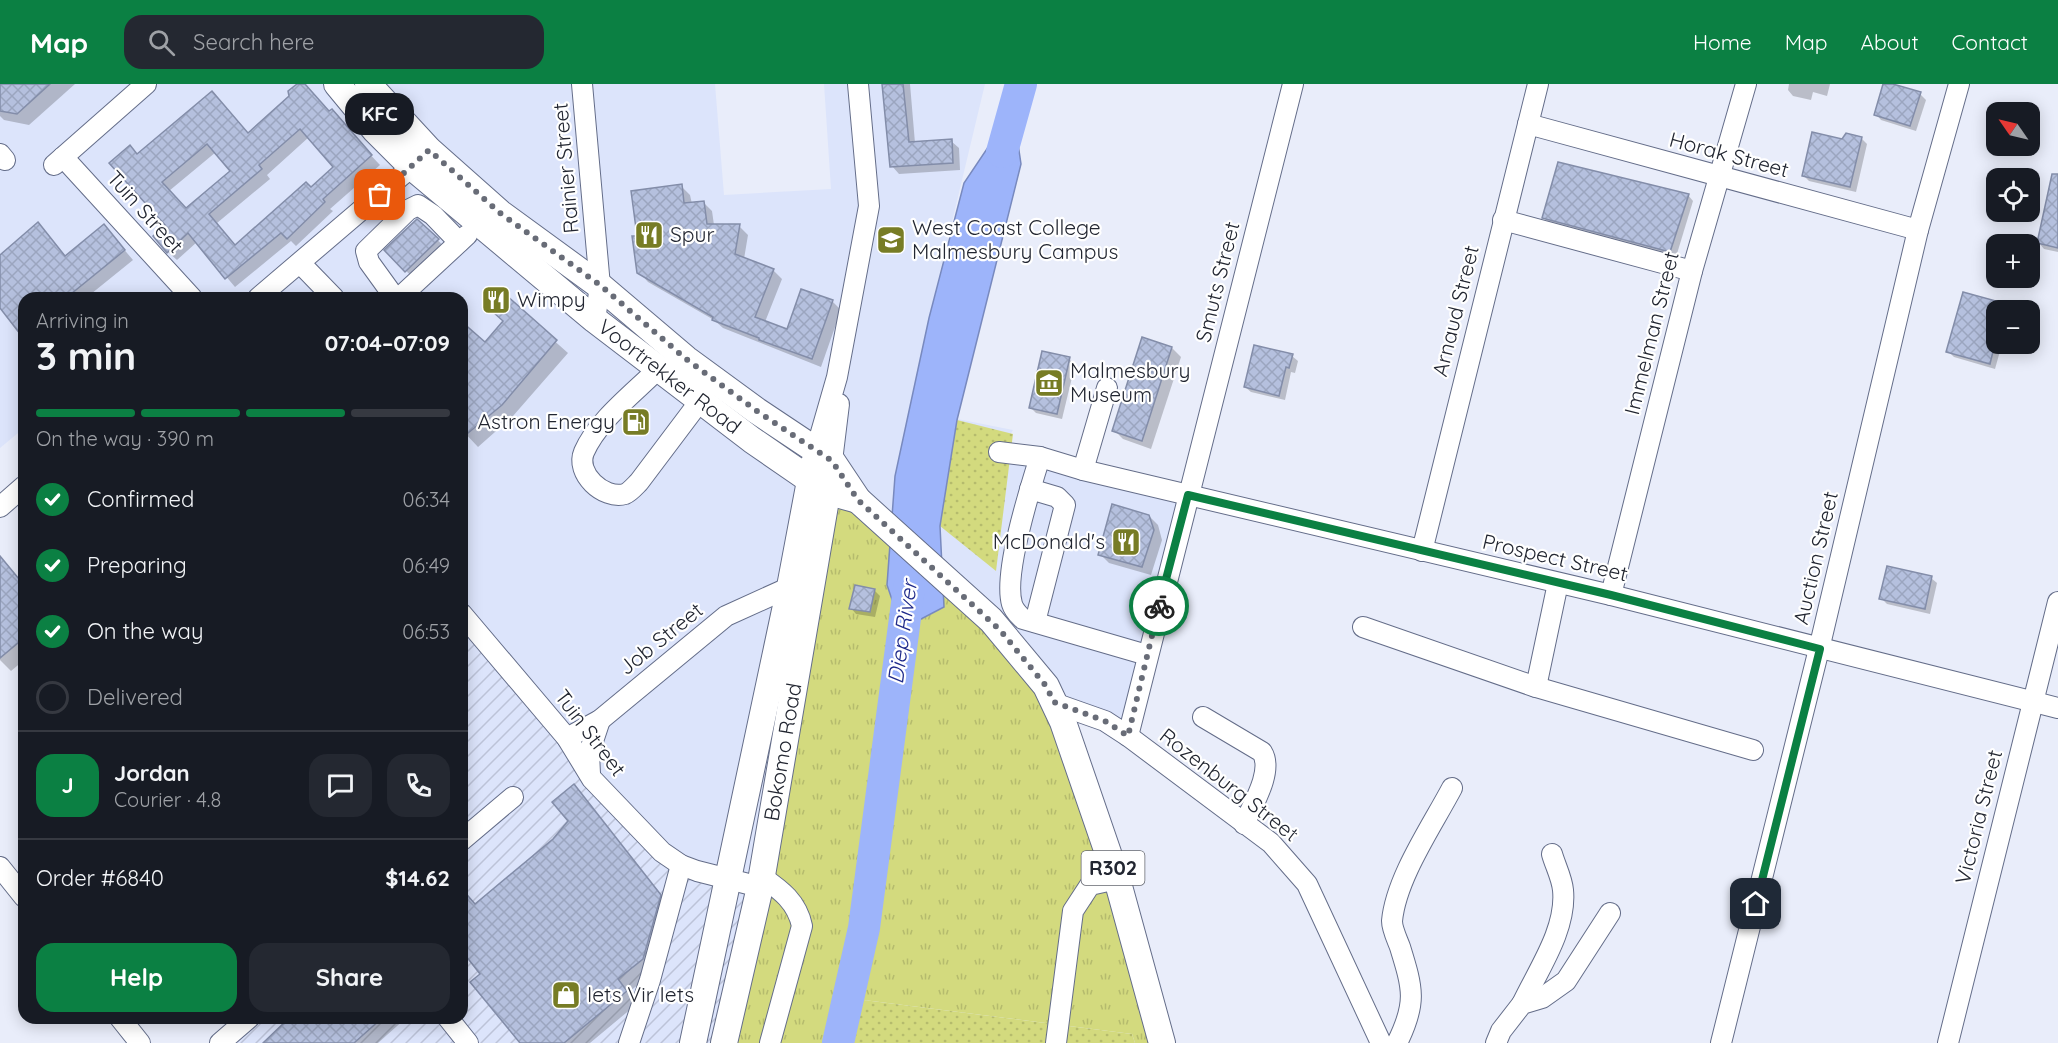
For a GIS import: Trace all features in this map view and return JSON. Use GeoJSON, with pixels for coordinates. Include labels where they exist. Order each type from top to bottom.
{"type":"FeatureCollection","features":[{"type":"Feature","properties":{"kind":"main road","name":"Voortrekker Road"},"geometry":{"type":"LineString","coordinates":[[337,84],[375,130],[500,213],[600,285],[686,359],[757,411],[824,455],[858,500],[1009,639],[1046,686],[1069,739],[1117,879],[1162,1043]]}},
{"type":"Feature","properties":{"kind":"main road","name":"Voortrekker Road"},"geometry":{"type":"LineString","coordinates":[[368,84],[421,159],[479,225],[595,320],[700,401],[819,486],[858,500]]}},
{"type":"Feature","properties":{"kind":"main road","name":"Bokomo Road"},"geometry":{"type":"LineString","coordinates":[[724,1043],[761,882],[824,455]]}},
{"type":"Feature","properties":{"kind":"main road","name":"Bokomo Road"},"geometry":{"type":"LineString","coordinates":[[693,1043],[790,586],[819,486]]}},
{"type":"Feature","properties":{"kind":"street","name":"Tuin Street"},"geometry":{"type":"LineString","coordinates":[[146,84],[59,161],[186,292]]}},
{"type":"Feature","properties":{"kind":"street","name":"Rainier Street"},"geometry":{"type":"LineString","coordinates":[[582,84],[600,285],[595,320]]}},
{"type":"Feature","properties":{"kind":"street"},"geometry":{"type":"LineString","coordinates":[[824,455],[840,389],[837,377],[869,206],[858,84]]}},
{"type":"Feature","properties":{"kind":"street","name":"Smuts Street"},"geometry":{"type":"LineString","coordinates":[[1128,736],[1293,84]]}},
{"type":"Feature","properties":{"kind":"street","name":"Arnaud Street"},"geometry":{"type":"LineString","coordinates":[[1422,551],[1538,84]]}},
{"type":"Feature","properties":{"kind":"street","name":"Immelman Street"},"geometry":{"type":"LineString","coordinates":[[1611,595],[1692,271],[1746,84]]}},
{"type":"Feature","properties":{"kind":"street","name":"Auction Street"},"geometry":{"type":"LineString","coordinates":[[1721,1043],[1820,649],[1918,230],[1959,84]]}},
{"type":"Feature","properties":{"kind":"street","name":"Horak Street"},"geometry":{"type":"LineString","coordinates":[[1528,124],[1918,230]]}},
{"type":"Feature","properties":{"kind":"street"},"geometry":{"type":"LineString","coordinates":[[265,292],[421,159]]}},
{"type":"Feature","properties":{"kind":"street"},"geometry":{"type":"LineString","coordinates":[[392,292],[369,262],[366,251],[408,210],[418,205],[433,215],[459,242]]}},
{"type":"Feature","properties":{"kind":"street"},"geometry":{"type":"LineString","coordinates":[[1503,220],[1692,271]]}},
{"type":"Feature","properties":{"kind":"street"},"geometry":{"type":"LineString","coordinates":[[404,292],[479,225]]}},
{"type":"Feature","properties":{"kind":"street"},"geometry":{"type":"LineString","coordinates":[[300,263],[328,292]]}},
{"type":"Feature","properties":{"kind":"street"},"geometry":{"type":"LineString","coordinates":[[658,369],[592,436],[583,456],[582,469],[597,487],[613,495],[626,494],[639,482],[700,401]]}},
{"type":"Feature","properties":{"kind":"street"},"geometry":{"type":"LineString","coordinates":[[1083,470],[1107,388]]}},
{"type":"Feature","properties":{"kind":"street","name":"Prospect Street"},"geometry":{"type":"LineString","coordinates":[[999,452],[1040,457],[1083,470],[1611,595],[2058,708]]}},
{"type":"Feature","properties":{"kind":"street"},"geometry":{"type":"LineString","coordinates":[[1040,457],[1030,489],[1012,572],[1010,596],[1015,612],[1023,619],[1147,655]]}},
{"type":"Feature","properties":{"kind":"street"},"geometry":{"type":"LineString","coordinates":[[1030,489],[1057,497],[1065,505],[1035,622]]}},
{"type":"Feature","properties":{"kind":"street"},"geometry":{"type":"LineString","coordinates":[[0,507],[18,495]]}},
{"type":"Feature","properties":{"kind":"street"},"geometry":{"type":"LineString","coordinates":[[1536,687],[1558,583]]}},
{"type":"Feature","properties":{"kind":"street","name":"Job Street"},"geometry":{"type":"LineString","coordinates":[[567,738],[600,720],[726,616],[790,586]]}},
{"type":"Feature","properties":{"kind":"street","name":"Victoria Street"},"geometry":{"type":"LineString","coordinates":[[1948,1043],[2058,602]]}},
{"type":"Feature","properties":{"kind":"street","name":"Tuin Street"},"geometry":{"type":"LineString","coordinates":[[468,621],[567,738],[592,779],[662,852],[681,865],[727,879],[761,882]]}},
{"type":"Feature","properties":{"kind":"street"},"geometry":{"type":"LineString","coordinates":[[1363,627],[1536,687],[1753,750]]}},
{"type":"Feature","properties":{"kind":"street","name":"Rozenburg Street"},"geometry":{"type":"LineString","coordinates":[[1054,702],[1105,721],[1271,843],[1307,884],[1371,1026],[1381,1043]]}},
{"type":"Feature","properties":{"kind":"street"},"geometry":{"type":"LineString","coordinates":[[1203,717],[1262,752],[1266,758],[1264,776],[1244,825]]}},
{"type":"Feature","properties":{"kind":"street"},"geometry":{"type":"LineString","coordinates":[[592,779],[589,753],[600,720]]}},
{"type":"Feature","properties":{"kind":"street"},"geometry":{"type":"LineString","coordinates":[[1397,1043],[1410,1017],[1412,999],[1410,979],[1392,924],[1395,902],[1452,788]]}},
{"type":"Feature","properties":{"kind":"street"},"geometry":{"type":"LineString","coordinates":[[468,835],[513,797]]}},
{"type":"Feature","properties":{"kind":"street"},"geometry":{"type":"LineString","coordinates":[[1496,1043],[1501,1031],[1522,1004],[1558,927],[1564,906],[1563,887],[1552,854]]}},
{"type":"Feature","properties":{"kind":"street"},"geometry":{"type":"LineString","coordinates":[[629,1043],[650,980],[681,865]]}},
{"type":"Feature","properties":{"kind":"street"},"geometry":{"type":"LineString","coordinates":[[0,867],[18,890]]}},
{"type":"Feature","properties":{"kind":"street"},"geometry":{"type":"LineString","coordinates":[[1056,1043],[1073,911],[1090,885],[1117,879]]}},
{"type":"Feature","properties":{"kind":"street"},"geometry":{"type":"LineString","coordinates":[[761,882],[794,904],[802,926],[770,1043]]}},
{"type":"Feature","properties":{"kind":"street"},"geometry":{"type":"LineString","coordinates":[[1522,1004],[1542,998],[1566,981],[1610,913]]}},
{"type":"Feature","properties":{"kind":"street"},"geometry":{"type":"LineString","coordinates":[[125,1024],[140,1043]]}},
{"type":"Feature","properties":{"kind":"street"},"geometry":{"type":"LineString","coordinates":[[220,1043],[242,1024]]}},
{"type":"Feature","properties":{"kind":"street"},"geometry":{"type":"LineString","coordinates":[[453,1024],[468,1043]]}},
{"type":"Feature","properties":{"kind":"shaded area"},"geometry":{"type":"Polygon","coordinates":[[[0,84],[715,84],[724,195],[831,189],[824,84],[985,84],[929,318],[937,415],[1013,430],[1000,451],[1188,495],[1128,736],[1071,707],[760,887],[662,852],[468,621],[468,292],[18,292],[18,433],[0,448],[0,84]]]}},
{"type":"Feature","properties":{"kind":"shaded area"},"geometry":{"type":"Polygon","coordinates":[[[468,621],[662,852],[760,887],[724,1043],[220,1043],[243,1024],[468,1024],[468,621]]]}},
{"type":"Feature","properties":{"kind":"green space"},"geometry":{"type":"Polygon","coordinates":[[[957,420],[1013,434],[996,571],[940,526],[957,420]]]}},
{"type":"Feature","properties":{"kind":"green space"},"geometry":{"type":"Polygon","coordinates":[[[829,492],[858,500],[1034,671],[1162,1043],[1135,1043],[1132,1034],[848,998],[838,1043],[724,1043],[829,492]]]}},
{"type":"Feature","properties":{"kind":"green space"},"geometry":{"type":"Polygon","coordinates":[[[848,998],[1132,1034],[1135,1043],[838,1043],[848,998]]]}},
{"type":"Feature","properties":{"kind":"water"},"geometry":{"type":"Polygon","coordinates":[[[1013,110],[1021,164],[957,420],[940,526],[944,607],[902,629],[887,585],[895,476],[929,318],[964,183],[1013,110]]]}},
{"type":"Feature","properties":{"kind":"building"},"geometry":{"type":"Polygon","coordinates":[[[0,84],[50,84],[17,114],[0,111],[0,84]]]}},
{"type":"Feature","properties":{"kind":"building"},"geometry":{"type":"Polygon","coordinates":[[[297,84],[305,84],[329,111],[332,109],[372,155],[323,199],[325,202],[287,239],[281,233],[225,279],[188,233],[167,253],[153,236],[165,225],[109,163],[130,145],[137,154],[212,91],[248,133],[289,96],[288,91],[297,84]],[[300,129],[259,165],[262,169],[209,214],[235,245],[306,182],[311,187],[333,167],[300,129]],[[207,144],[162,182],[186,208],[230,171],[207,144]]]}},
{"type":"Feature","properties":{"kind":"building"},"geometry":{"type":"Polygon","coordinates":[[[882,84],[903,84],[909,142],[952,139],[953,163],[890,167],[882,84]]]}},
{"type":"Feature","properties":{"kind":"building"},"geometry":{"type":"Polygon","coordinates":[[[1883,84],[1893,84],[1921,92],[1910,126],[1874,115],[1883,84]]]}},
{"type":"Feature","properties":{"kind":"building"},"geometry":{"type":"Polygon","coordinates":[[[1812,132],[1842,139],[1846,133],[1862,137],[1850,187],[1802,176],[1812,132]]]}},
{"type":"Feature","properties":{"kind":"building"},"geometry":{"type":"Polygon","coordinates":[[[1558,162],[1689,194],[1670,252],[1542,218],[1558,162]]]}},
{"type":"Feature","properties":{"kind":"building"},"geometry":{"type":"Polygon","coordinates":[[[2052,174],[2058,174],[2058,248],[2040,244],[2039,234],[2052,174]]]}},
{"type":"Feature","properties":{"kind":"building"},"geometry":{"type":"Polygon","coordinates":[[[682,184],[684,203],[704,201],[707,224],[740,224],[735,254],[774,269],[755,317],[787,329],[801,289],[833,300],[812,359],[712,320],[713,317],[637,273],[632,236],[637,236],[631,191],[682,184]]]}},
{"type":"Feature","properties":{"kind":"building"},"geometry":{"type":"Polygon","coordinates":[[[417,219],[439,239],[405,272],[384,250],[417,219]]]}},
{"type":"Feature","properties":{"kind":"building"},"geometry":{"type":"Polygon","coordinates":[[[38,222],[65,256],[104,224],[125,250],[73,292],[18,292],[18,331],[0,308],[0,255],[38,222]]]}},
{"type":"Feature","properties":{"kind":"building"},"geometry":{"type":"Polygon","coordinates":[[[497,287],[557,340],[502,405],[468,433],[468,327],[485,342],[503,321],[483,303],[497,287]]]}},
{"type":"Feature","properties":{"kind":"building"},"geometry":{"type":"Polygon","coordinates":[[[1963,292],[1992,300],[1986,300],[1986,354],[1992,354],[1990,364],[1946,352],[1963,292]]]}},
{"type":"Feature","properties":{"kind":"building"},"geometry":{"type":"Polygon","coordinates":[[[1142,337],[1172,347],[1142,441],[1112,431],[1142,337]]]}},
{"type":"Feature","properties":{"kind":"building"},"geometry":{"type":"Polygon","coordinates":[[[1254,345],[1293,354],[1289,368],[1286,367],[1279,396],[1244,387],[1254,345]]]}},
{"type":"Feature","properties":{"kind":"building","name":"Malmesbury Museum"},"geometry":{"type":"Polygon","coordinates":[[[1042,351],[1070,357],[1057,414],[1029,408],[1042,351]]]}},
{"type":"Feature","properties":{"kind":"building","name":"McDonald's"},"geometry":{"type":"Polygon","coordinates":[[[1112,504],[1149,515],[1154,530],[1142,567],[1098,555],[1112,504]]]}},
{"type":"Feature","properties":{"kind":"building"},"geometry":{"type":"Polygon","coordinates":[[[0,556],[18,578],[18,643],[0,658],[0,556]]]}},
{"type":"Feature","properties":{"kind":"building"},"geometry":{"type":"Polygon","coordinates":[[[1887,566],[1932,576],[1925,609],[1879,599],[1887,566]]]}},
{"type":"Feature","properties":{"kind":"building"},"geometry":{"type":"Polygon","coordinates":[[[855,585],[875,589],[870,612],[849,609],[855,585]]]}},
{"type":"Feature","properties":{"kind":"building"},"geometry":{"type":"Polygon","coordinates":[[[574,784],[661,895],[643,959],[618,979],[627,991],[564,1043],[520,1043],[470,982],[480,974],[468,959],[468,896],[475,904],[553,839],[568,821],[552,802],[574,784]]]}},
{"type":"Feature","properties":{"kind":"building"},"geometry":{"type":"Polygon","coordinates":[[[283,1024],[375,1024],[354,1043],[263,1043],[283,1024]]]}},
{"type":"Feature","properties":{"kind":"waterway","name":"Diep River"},"geometry":{"type":"LineString","coordinates":[[1002,152],[1021,84]]}},
{"type":"Feature","properties":{"kind":"waterway","name":"Diep River"},"geometry":{"type":"LineString","coordinates":[[838,1043],[864,928],[909,588]]}},
{"type":"Feature","properties":{"kind":"way so far"},"geometry":{"type":"LineString","coordinates":[[380,195],[429,150],[500,213],[600,285],[686,359],[757,411],[832,461],[858,500],[991,620],[1046,686],[1054,702],[1105,721],[1128,736],[1159,606]]}},
{"type":"Feature","properties":{"kind":"place","name":"KFC"},"geometry":{"type":"Point","coordinates":[380,195]}},
{"type":"Feature","properties":{"kind":"place","name":"Spur"},"geometry":{"type":"Point","coordinates":[649,235]}},
{"type":"Feature","properties":{"kind":"place","name":"West Coast College Malmesbury Campus"},"geometry":{"type":"Point","coordinates":[891,240]}},
{"type":"Feature","properties":{"kind":"place","name":"Wimpy"},"geometry":{"type":"Point","coordinates":[496,300]}},
{"type":"Feature","properties":{"kind":"place","name":"Malmesbury Museum"},"geometry":{"type":"Point","coordinates":[1049,383]}},
{"type":"Feature","properties":{"kind":"place","name":"Astron Energy"},"geometry":{"type":"Point","coordinates":[636,422]}},
{"type":"Feature","properties":{"kind":"place","name":"McDonald's"},"geometry":{"type":"Point","coordinates":[1126,542]}},
{"type":"Feature","properties":{"kind":"place","name":"Iets Vir Iets"},"geometry":{"type":"Point","coordinates":[566,995]}},
{"type":"Feature","properties":{"kind":"route"},"geometry":{"type":"LineString","coordinates":[[1159,606],[1188,495],[1611,595],[1820,649],[1756,904]]}}]}
